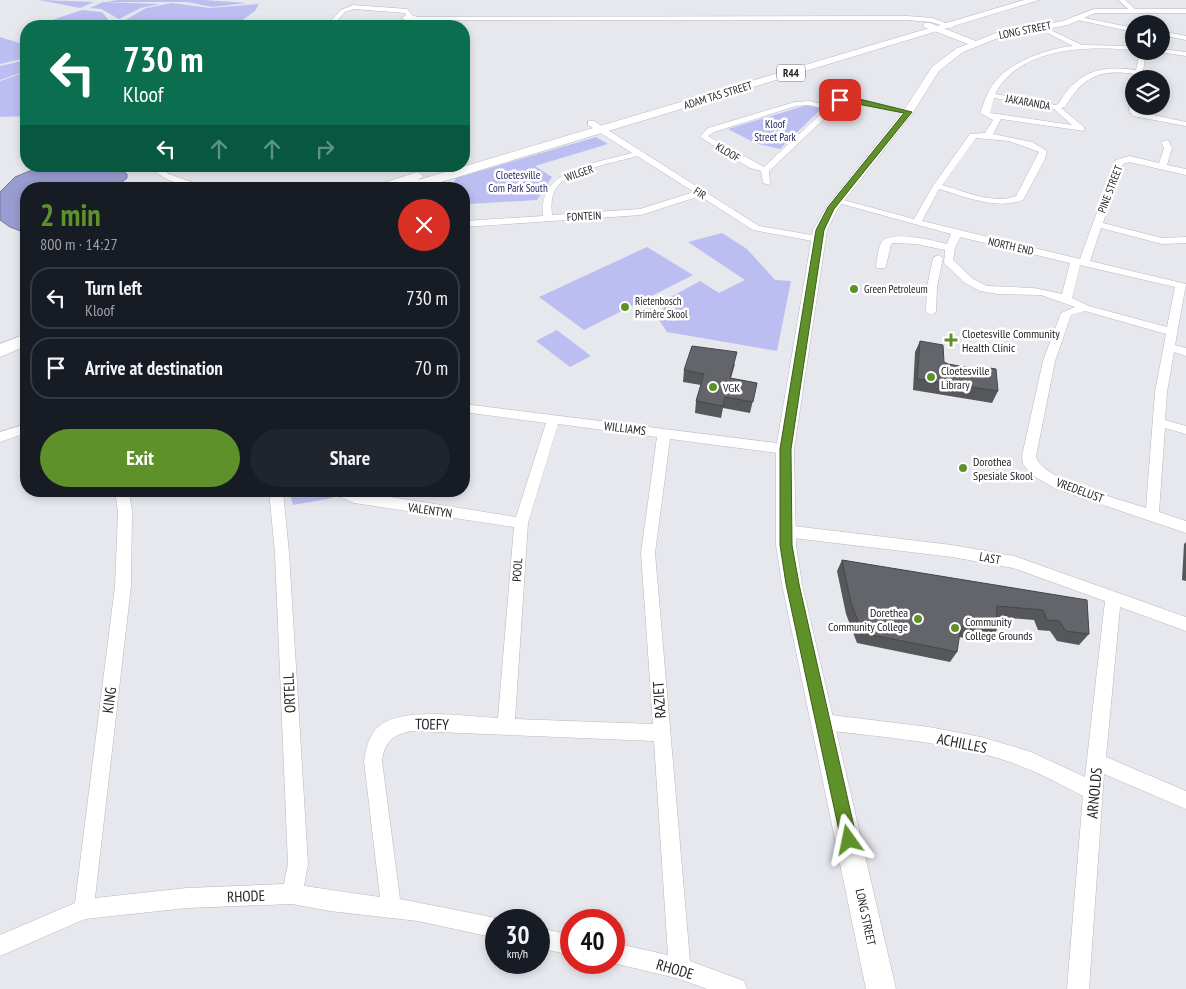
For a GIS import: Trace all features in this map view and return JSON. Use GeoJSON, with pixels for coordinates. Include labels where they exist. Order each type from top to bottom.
{"type":"FeatureCollection","features":[{"type":"Feature","properties":{"kind":"main road","name":"ADAM TAS STREET"},"geometry":{"type":"LineString","coordinates":[[470,160],[596,126],[939,26],[1014,0]]}},
{"type":"Feature","properties":{"kind":"main road","name":"ADAM TAS STREET"},"geometry":{"type":"LineString","coordinates":[[470,167],[596,126],[927,25],[951,26],[1034,0]]}},
{"type":"Feature","properties":{"kind":"main road"},"geometry":{"type":"LineString","coordinates":[[400,182],[431,172]]}},
{"type":"Feature","properties":{"kind":"main road","name":"ADAM TAS STREET"},"geometry":{"type":"LineString","coordinates":[[424,182],[455,172]]}},
{"type":"Feature","properties":{"kind":"main road"},"geometry":{"type":"LineString","coordinates":[[0,351],[20,342]]}},
{"type":"Feature","properties":{"kind":"street"},"geometry":{"type":"LineString","coordinates":[[1121,0],[1133,10]]}},
{"type":"Feature","properties":{"kind":"street"},"geometry":{"type":"LineString","coordinates":[[335,20],[343,11],[353,7],[407,11],[411,18]]}},
{"type":"Feature","properties":{"kind":"street","name":"LONG STREET"},"geometry":{"type":"LineString","coordinates":[[881,989],[792,584],[785,531],[785,449],[818,239],[825,218],[836,202],[908,112],[942,63],[974,43],[1003,34],[1065,23],[1094,11],[1186,12]]}},
{"type":"Feature","properties":{"kind":"street"},"geometry":{"type":"LineString","coordinates":[[408,20],[411,18],[907,18],[939,26],[974,43]]}},
{"type":"Feature","properties":{"kind":"street"},"geometry":{"type":"LineString","coordinates":[[1075,18],[1125,28]]}},
{"type":"Feature","properties":{"kind":"street"},"geometry":{"type":"LineString","coordinates":[[1040,27],[1079,46]]}},
{"type":"Feature","properties":{"kind":"street"},"geometry":{"type":"LineString","coordinates":[[1170,35],[1186,38]]}},
{"type":"Feature","properties":{"kind":"street","name":"JAKARANDA"},"geometry":{"type":"LineString","coordinates":[[990,115],[984,111],[990,95],[1008,72],[1029,60],[1051,51],[1079,46],[1102,44],[1125,47]]}},
{"type":"Feature","properties":{"kind":"street"},"geometry":{"type":"LineString","coordinates":[[1170,52],[1186,54]]}},
{"type":"Feature","properties":{"kind":"street","name":"JAKARANDA"},"geometry":{"type":"LineString","coordinates":[[990,95],[1056,107],[1062,105],[1068,91],[1093,73],[1115,68],[1125,71]]}},
{"type":"Feature","properties":{"kind":"street"},"geometry":{"type":"LineString","coordinates":[[767,183],[765,170],[772,166],[840,100],[851,99],[908,112]]}},
{"type":"Feature","properties":{"kind":"street","name":"KLOOF"},"geometry":{"type":"LineString","coordinates":[[765,170],[753,166],[709,141],[704,135],[711,130],[800,103],[830,108]]}},
{"type":"Feature","properties":{"kind":"street"},"geometry":{"type":"LineString","coordinates":[[916,223],[937,186],[971,138],[988,135],[1039,135],[1081,129],[1056,107]]}},
{"type":"Feature","properties":{"kind":"street"},"geometry":{"type":"LineString","coordinates":[[990,115],[1039,135]]}},
{"type":"Feature","properties":{"kind":"street"},"geometry":{"type":"LineString","coordinates":[[988,135],[996,119],[990,115]]}},
{"type":"Feature","properties":{"kind":"street"},"geometry":{"type":"LineString","coordinates":[[1141,115],[1186,124]]}},
{"type":"Feature","properties":{"kind":"street","name":"FIR"},"geometry":{"type":"LineString","coordinates":[[596,126],[756,228],[818,239]]}},
{"type":"Feature","properties":{"kind":"street"},"geometry":{"type":"LineString","coordinates":[[937,186],[994,201],[1015,202],[1020,198],[1043,154],[1040,148],[1039,135]]}},
{"type":"Feature","properties":{"kind":"street"},"geometry":{"type":"LineString","coordinates":[[1163,166],[1168,148],[1165,142]]}},
{"type":"Feature","properties":{"kind":"street","name":"WILGER"},"geometry":{"type":"LineString","coordinates":[[548,218],[546,204],[549,194],[558,181],[639,153]]}},
{"type":"Feature","properties":{"kind":"street","name":"PINE STREET"},"geometry":{"type":"LineString","coordinates":[[1066,299],[1097,224],[1119,162],[1129,160],[1186,172]]}},
{"type":"Feature","properties":{"kind":"street"},"geometry":{"type":"LineString","coordinates":[[161,172],[166,176],[185,182]]}},
{"type":"Feature","properties":{"kind":"street","name":"FONTEIN"},"geometry":{"type":"LineString","coordinates":[[470,224],[641,212],[700,193]]}},
{"type":"Feature","properties":{"kind":"street","name":"NORTH END"},"geometry":{"type":"LineString","coordinates":[[836,202],[957,233],[1183,286]]}},
{"type":"Feature","properties":{"kind":"street","name":"PINE STREET"},"geometry":{"type":"LineString","coordinates":[[1097,224],[1162,241],[1186,240]]}},
{"type":"Feature","properties":{"kind":"street"},"geometry":{"type":"LineString","coordinates":[[931,312],[932,287],[943,259],[957,233]]}},
{"type":"Feature","properties":{"kind":"street"},"geometry":{"type":"LineString","coordinates":[[881,266],[888,240],[915,241],[950,248]]}},
{"type":"Feature","properties":{"kind":"street"},"geometry":{"type":"LineString","coordinates":[[915,241],[935,253],[971,283],[982,288],[998,292],[1036,292],[1066,299],[1085,308],[1171,332]]}},
{"type":"Feature","properties":{"kind":"street"},"geometry":{"type":"LineString","coordinates":[[1183,286],[1171,332],[1158,422],[1152,516],[1186,527]]}},
{"type":"Feature","properties":{"kind":"street","name":"VREDELUST"},"geometry":{"type":"LineString","coordinates":[[1085,308],[1070,310],[1063,317],[1049,361],[1029,456],[1030,464],[1037,472],[1061,485],[1152,516]]}},
{"type":"Feature","properties":{"kind":"street"},"geometry":{"type":"LineString","coordinates":[[1169,347],[1186,352]]}},
{"type":"Feature","properties":{"kind":"street","name":"WILLIAMS"},"geometry":{"type":"LineString","coordinates":[[470,409],[785,449]]}},
{"type":"Feature","properties":{"kind":"street","name":"POOL"},"geometry":{"type":"LineString","coordinates":[[506,726],[521,523],[553,419]]}},
{"type":"Feature","properties":{"kind":"street"},"geometry":{"type":"LineString","coordinates":[[1158,422],[1186,430]]}},
{"type":"Feature","properties":{"kind":"street"},"geometry":{"type":"LineString","coordinates":[[0,437],[20,430]]}},
{"type":"Feature","properties":{"kind":"street","name":"RAZIET"},"geometry":{"type":"LineString","coordinates":[[664,433],[648,552],[680,968]]}},
{"type":"Feature","properties":{"kind":"street","name":"KING"},"geometry":{"type":"LineString","coordinates":[[84,909],[123,586],[125,512],[123,497]]}},
{"type":"Feature","properties":{"kind":"street","name":"ORTELL"},"geometry":{"type":"LineString","coordinates":[[277,497],[282,554],[298,864],[292,894]]}},
{"type":"Feature","properties":{"kind":"street","name":"VALENTYN"},"geometry":{"type":"LineString","coordinates":[[352,497],[521,523]]}},
{"type":"Feature","properties":{"kind":"street","name":"LAST"},"geometry":{"type":"LineString","coordinates":[[785,531],[952,551],[1014,562],[1186,624]]}},
{"type":"Feature","properties":{"kind":"street","name":"ARNOLDS"},"geometry":{"type":"LineString","coordinates":[[1078,989],[1093,791],[1113,598]]}},
{"type":"Feature","properties":{"kind":"street","name":"ACHILLES"},"geometry":{"type":"LineString","coordinates":[[823,722],[896,730],[1000,751],[1031,762],[1093,791]]}},
{"type":"Feature","properties":{"kind":"street","name":"TOEFY"},"geometry":{"type":"LineString","coordinates":[[391,908],[373,761],[374,746],[391,727],[403,724],[506,726],[661,733]]}},
{"type":"Feature","properties":{"kind":"street"},"geometry":{"type":"LineString","coordinates":[[1097,762],[1186,800]]}},
{"type":"Feature","properties":{"kind":"street","name":"RHODE"},"geometry":{"type":"LineString","coordinates":[[0,946],[84,909],[188,898],[292,894],[330,901],[391,908],[485,926]]}},
{"type":"Feature","properties":{"kind":"street","name":"RHODE"},"geometry":{"type":"LineString","coordinates":[[625,956],[680,968],[736,989]]}},
{"type":"Feature","properties":{"kind":"green space"},"geometry":{"type":"Polygon","coordinates":[[[39,0],[94,2],[80,8],[39,0]]]}},
{"type":"Feature","properties":{"kind":"green space"},"geometry":{"type":"Polygon","coordinates":[[[117,0],[204,0],[247,3],[212,7],[187,2],[107,2],[117,0]]]}},
{"type":"Feature","properties":{"kind":"green space"},"geometry":{"type":"Polygon","coordinates":[[[103,2],[159,4],[141,8],[119,19],[101,9],[90,8],[103,2]]]}},
{"type":"Feature","properties":{"kind":"green space"},"geometry":{"type":"Polygon","coordinates":[[[172,3],[210,8],[259,4],[255,11],[242,20],[125,20],[146,8],[172,3]]]}},
{"type":"Feature","properties":{"kind":"green space"},"geometry":{"type":"Polygon","coordinates":[[[82,10],[102,12],[109,20],[52,20],[82,10]]]}},
{"type":"Feature","properties":{"kind":"green space"},"geometry":{"type":"Polygon","coordinates":[[[0,37],[20,43],[20,59],[0,64],[0,37]]]}},
{"type":"Feature","properties":{"kind":"green space"},"geometry":{"type":"Polygon","coordinates":[[[20,61],[20,73],[0,80],[0,66],[20,61]]]}},
{"type":"Feature","properties":{"kind":"green space"},"geometry":{"type":"Polygon","coordinates":[[[20,74],[20,116],[0,117],[0,81],[20,74]]]}},
{"type":"Feature","properties":{"kind":"green space","name":"Kloof Street Park"},"geometry":{"type":"Polygon","coordinates":[[[807,105],[821,109],[780,149],[755,143],[728,129],[807,105]]]}},
{"type":"Feature","properties":{"kind":"green space","name":"Cloetesville Com Park South"},"geometry":{"type":"Polygon","coordinates":[[[596,137],[608,144],[535,166],[552,177],[537,200],[470,204],[470,182],[454,182],[456,178],[596,137]]]}},
{"type":"Feature","properties":{"kind":"green space"},"geometry":{"type":"Polygon","coordinates":[[[722,233],[747,249],[775,280],[791,281],[777,351],[667,332],[659,320],[667,299],[700,281],[719,293],[745,280],[688,242],[722,233]]]}},
{"type":"Feature","properties":{"kind":"green space"},"geometry":{"type":"Polygon","coordinates":[[[647,247],[693,275],[584,330],[539,297],[647,247]]]}},
{"type":"Feature","properties":{"kind":"green space"},"geometry":{"type":"Polygon","coordinates":[[[557,330],[591,356],[570,367],[536,341],[557,330]]]}},
{"type":"Feature","properties":{"kind":"green space"},"geometry":{"type":"Polygon","coordinates":[[[291,497],[332,498],[293,505],[291,497]]]}},
{"type":"Feature","properties":{"kind":"shaded area"},"geometry":{"type":"Polygon","coordinates":[[[27,172],[123,172],[127,174],[127,178],[122,182],[20,182],[20,231],[0,220],[0,192],[15,177],[27,172]]]}},
{"type":"Feature","properties":{"kind":"building"},"geometry":{"type":"Polygon","coordinates":[[[920,341],[943,345],[944,362],[948,364],[982,370],[982,367],[996,369],[998,391],[917,379],[920,341]]]}},
{"type":"Feature","properties":{"kind":"building","name":"VGK"},"geometry":{"type":"Polygon","coordinates":[[[692,346],[737,352],[730,378],[757,383],[753,402],[725,397],[723,406],[696,401],[704,374],[684,370],[692,346]]]}},
{"type":"Feature","properties":{"kind":"building","name":"Dorethea Community College"},"geometry":{"type":"Polygon","coordinates":[[[842,560],[1087,600],[1089,634],[1066,631],[1059,621],[1047,620],[1043,610],[997,606],[996,631],[961,626],[957,652],[863,633],[851,603],[842,560]]]}},
{"type":"Feature","properties":{"kind":"place","name":"Green Petroleum"},"geometry":{"type":"Point","coordinates":[854,289]}},
{"type":"Feature","properties":{"kind":"place","name":"Rietenbosch Primêre Skool"},"geometry":{"type":"Point","coordinates":[625,307]}},
{"type":"Feature","properties":{"kind":"place","name":"Cloetesville Community Health Clinic"},"geometry":{"type":"Point","coordinates":[951,340]}},
{"type":"Feature","properties":{"kind":"place","name":"Cloetesville Library"},"geometry":{"type":"Point","coordinates":[931,377]}},
{"type":"Feature","properties":{"kind":"place","name":"VGK"},"geometry":{"type":"Point","coordinates":[713,387]}},
{"type":"Feature","properties":{"kind":"place","name":"Dorothea Spesiale Skool"},"geometry":{"type":"Point","coordinates":[963,468]}},
{"type":"Feature","properties":{"kind":"place","name":"Dorethea Community College"},"geometry":{"type":"Point","coordinates":[918,619]}},
{"type":"Feature","properties":{"kind":"place","name":"Community College Grounds"},"geometry":{"type":"Point","coordinates":[955,628]}},
{"type":"Feature","properties":{"kind":"route"},"geometry":{"type":"LineString","coordinates":[[840,100],[851,99],[908,112],[830,209],[820,230],[814,255],[785,449],[785,531],[792,584],[849,840]]}}]}
